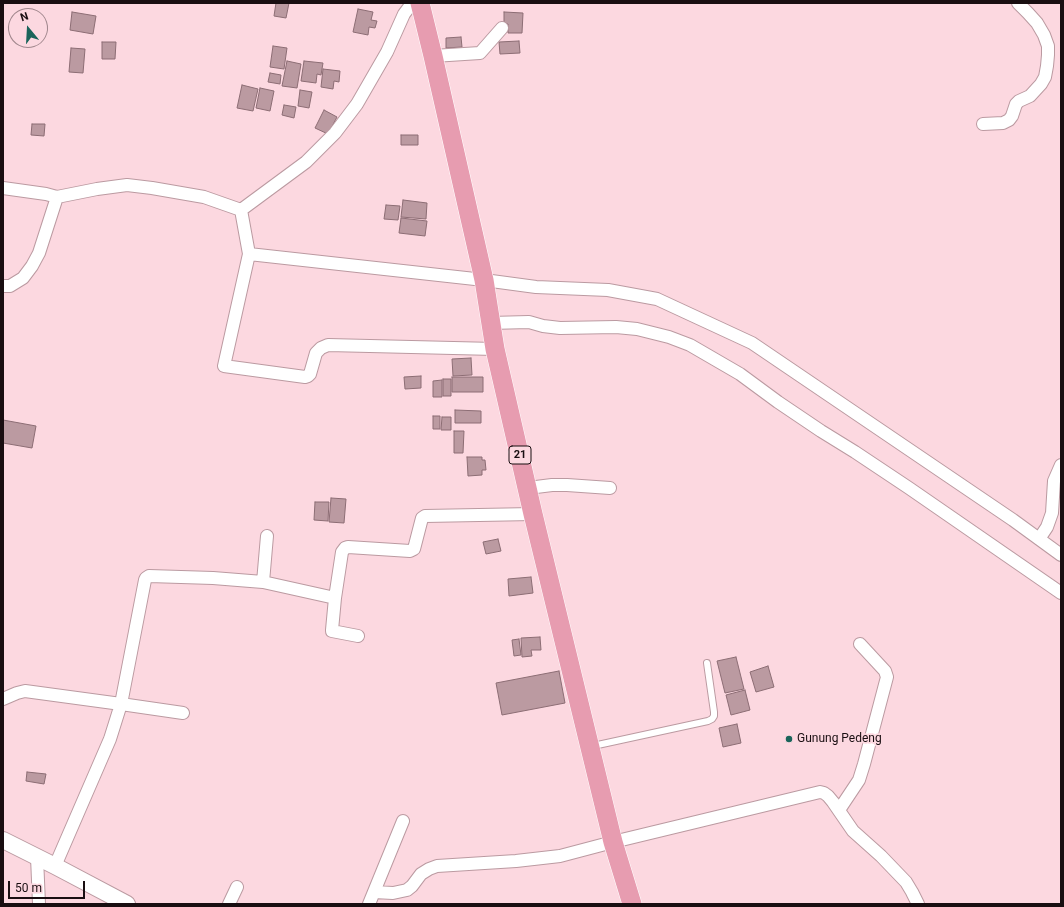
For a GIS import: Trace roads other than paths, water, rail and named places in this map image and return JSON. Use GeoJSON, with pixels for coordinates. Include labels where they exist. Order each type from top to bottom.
{"type":"FeatureCollection","features":[{"type":"Feature","properties":{"kind":"highway","name":"21"},"geometry":{"type":"LineString","coordinates":[[420,3],[484,280],[495,350],[533,514],[613,842],[632,904]]}},
{"type":"Feature","properties":{"kind":"main road"},"geometry":{"type":"LineString","coordinates":[[3,840],[127,904]]}},
{"type":"Feature","properties":{"kind":"street"},"geometry":{"type":"LineString","coordinates":[[242,210],[306,162],[335,133],[357,104],[387,52],[404,14],[410,6],[415,3]]}},
{"type":"Feature","properties":{"kind":"street"},"geometry":{"type":"LineString","coordinates":[[983,124],[1003,123],[1009,120],[1016,104],[1030,96],[1045,77],[1048,46],[1044,35],[1037,23],[1018,3]]}},
{"type":"Feature","properties":{"kind":"street"},"geometry":{"type":"LineString","coordinates":[[433,56],[480,53],[502,28]]}},
{"type":"Feature","properties":{"kind":"street"},"geometry":{"type":"LineString","coordinates":[[3,188],[57,197],[127,185],[204,197],[242,210]]}},
{"type":"Feature","properties":{"kind":"street"},"geometry":{"type":"LineString","coordinates":[[3,286],[10,286],[23,278],[32,266],[39,253],[57,197]]}},
{"type":"Feature","properties":{"kind":"street"},"geometry":{"type":"LineString","coordinates":[[242,210],[249,254],[224,366],[305,378],[310,374],[316,354],[321,348],[328,345],[495,350]]}},
{"type":"Feature","properties":{"kind":"street"},"geometry":{"type":"LineString","coordinates":[[249,254],[536,287],[608,290],[657,299],[746,340],[1061,555]]}},
{"type":"Feature","properties":{"kind":"street"},"geometry":{"type":"LineString","coordinates":[[490,323],[529,322],[543,326],[560,328],[616,327],[637,329],[669,336],[690,345],[740,374],[778,402],[909,488],[1061,593]]}},
{"type":"Feature","properties":{"kind":"street"},"geometry":{"type":"LineString","coordinates":[[1039,539],[1047,527],[1052,513],[1054,481],[1061,465]]}},
{"type":"Feature","properties":{"kind":"street"},"geometry":{"type":"LineString","coordinates":[[528,488],[567,485],[610,488]]}},
{"type":"Feature","properties":{"kind":"street"},"geometry":{"type":"LineString","coordinates":[[358,636],[332,631],[342,552],[345,548],[410,551],[414,549],[416,545],[422,518],[425,516],[533,514]]}},
{"type":"Feature","properties":{"kind":"street"},"geometry":{"type":"LineString","coordinates":[[263,582],[267,536]]}},
{"type":"Feature","properties":{"kind":"street"},"geometry":{"type":"LineString","coordinates":[[54,866],[110,739],[121,704],[146,578],[149,576],[213,578],[263,582],[335,598]]}},
{"type":"Feature","properties":{"kind":"street"},"geometry":{"type":"LineString","coordinates":[[839,810],[859,780],[887,677],[885,671],[860,644]]}},
{"type":"Feature","properties":{"kind":"street"},"geometry":{"type":"LineString","coordinates":[[3,699],[25,691],[183,713]]}},
{"type":"Feature","properties":{"kind":"street"},"geometry":{"type":"LineString","coordinates":[[374,892],[393,893],[407,890],[421,874],[436,866],[516,861],[560,856],[820,792],[828,796],[853,831],[881,856],[906,882],[918,904]]}},
{"type":"Feature","properties":{"kind":"street"},"geometry":{"type":"LineString","coordinates":[[369,904],[403,820]]}},
{"type":"Feature","properties":{"kind":"street"},"geometry":{"type":"LineString","coordinates":[[37,857],[39,904]]}},
{"type":"Feature","properties":{"kind":"street"},"geometry":{"type":"LineString","coordinates":[[229,904],[237,887]]}},
{"type":"Feature","properties":{"kind":"lane"},"geometry":{"type":"LineString","coordinates":[[589,747],[712,719],[714,712],[707,663]]}},
{"type":"Feature","properties":{"kind":"place","name":"Gunung Pedeng"},"geometry":{"type":"Point","coordinates":[789,739]}}]}
